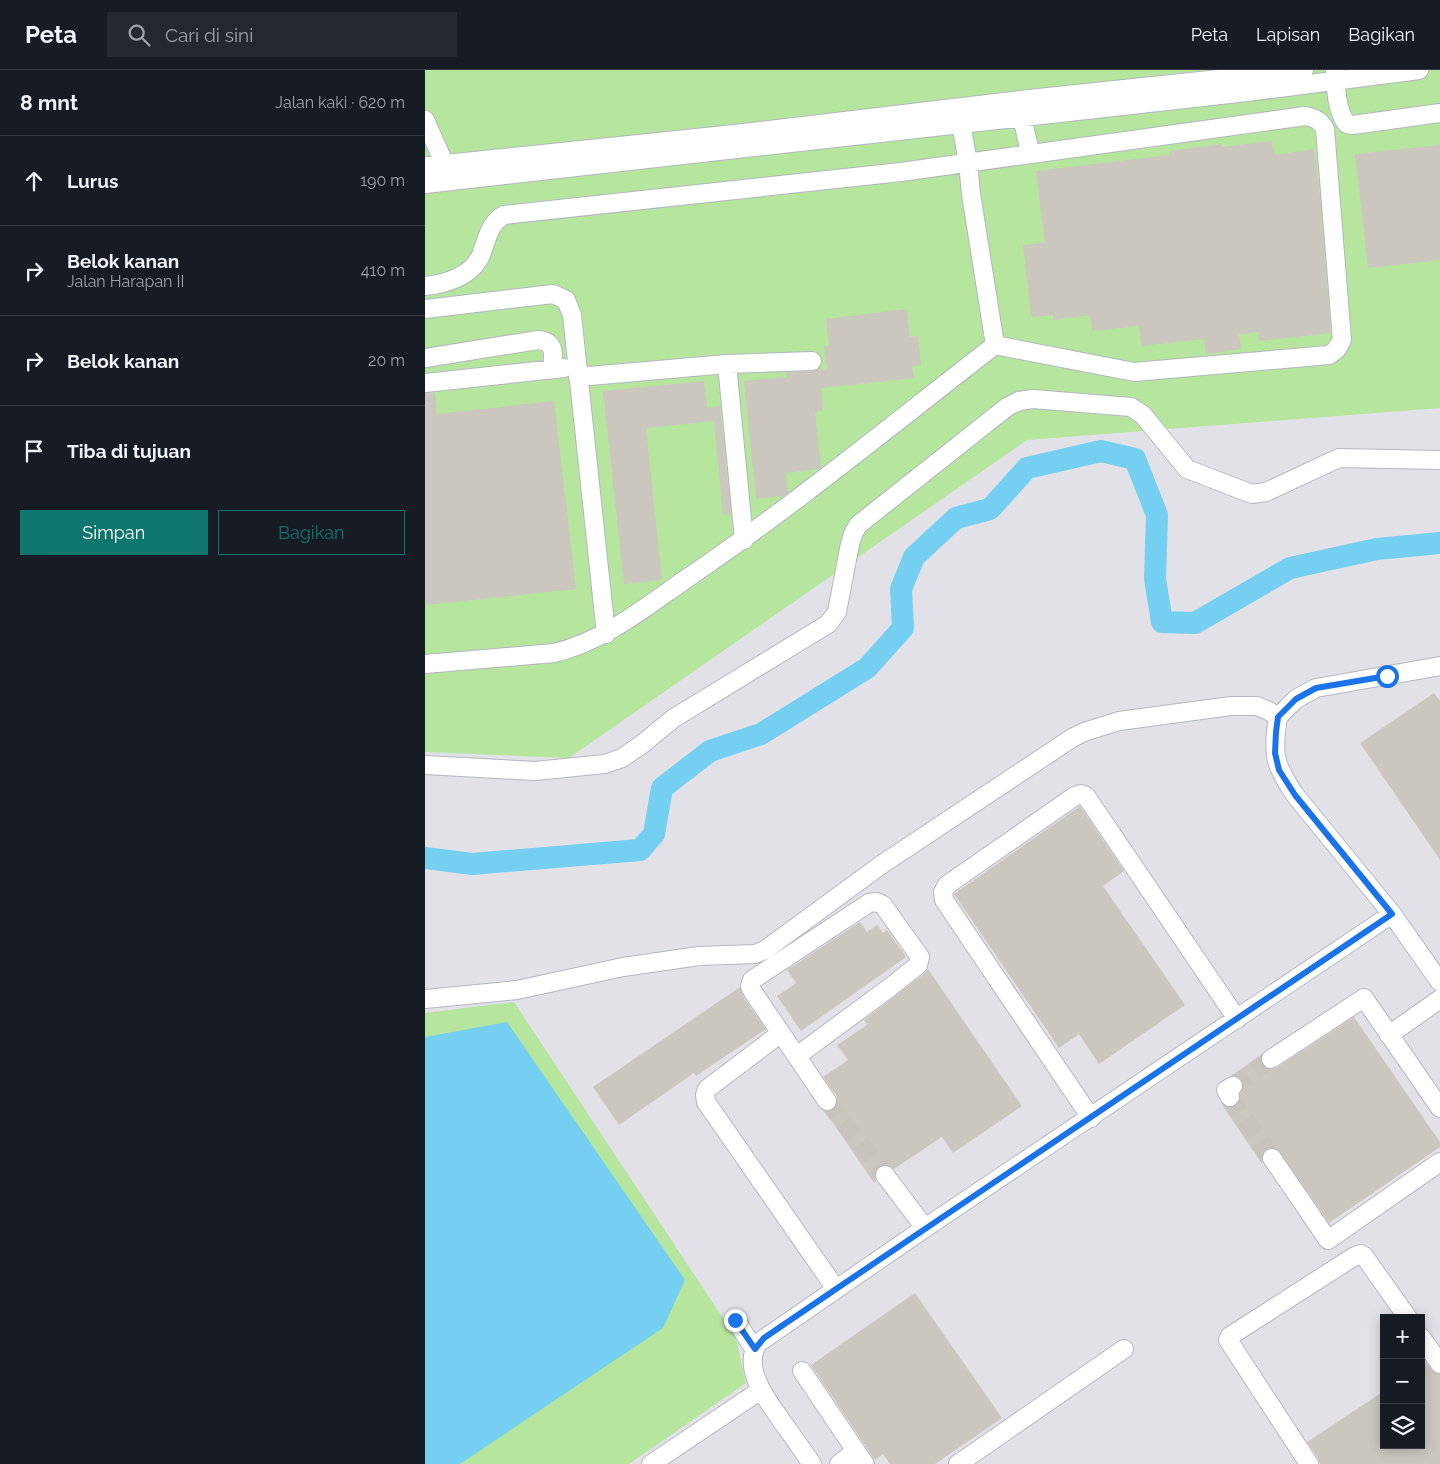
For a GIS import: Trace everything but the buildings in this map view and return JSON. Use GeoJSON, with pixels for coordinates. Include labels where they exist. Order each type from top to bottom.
{"type":"FeatureCollection","features":[{"type":"Feature","properties":{"kind":"street"},"geometry":{"type":"LineString","coordinates":[[425,184],[961,123],[1020,109],[1240,73],[1304,70]]}},
{"type":"Feature","properties":{"kind":"street"},"geometry":{"type":"LineString","coordinates":[[425,166],[735,134],[1020,109],[1335,76],[1419,70]]}},
{"type":"Feature","properties":{"kind":"street"},"geometry":{"type":"LineString","coordinates":[[1335,76],[1341,115],[1347,124],[1353,126],[1440,113]]}},
{"type":"Feature","properties":{"kind":"street"},"geometry":{"type":"LineString","coordinates":[[1020,109],[1029,153]]}},
{"type":"Feature","properties":{"kind":"street"},"geometry":{"type":"LineString","coordinates":[[425,286],[438,285],[471,270],[480,257],[492,224],[497,218],[504,215],[882,174],[1305,116],[1316,119],[1322,123],[1325,129],[1342,340],[1336,350],[1329,355],[1133,372],[995,345],[744,540],[606,634],[570,650],[554,653],[425,664]]}},
{"type":"Feature","properties":{"kind":"street"},"geometry":{"type":"LineString","coordinates":[[425,120],[444,163],[447,181]]}},
{"type":"Feature","properties":{"kind":"street"},"geometry":{"type":"LineString","coordinates":[[961,123],[995,345]]}},
{"type":"Feature","properties":{"kind":"street"},"geometry":{"type":"LineString","coordinates":[[425,309],[553,294],[566,300],[572,315],[606,634]]}},
{"type":"Feature","properties":{"kind":"street"},"geometry":{"type":"LineString","coordinates":[[425,358],[538,340],[546,341],[550,344],[553,351],[552,369]]}},
{"type":"Feature","properties":{"kind":"street"},"geometry":{"type":"LineString","coordinates":[[425,383],[552,369],[577,371],[812,361]]}},
{"type":"Feature","properties":{"kind":"street"},"geometry":{"type":"LineString","coordinates":[[727,364],[744,540]]}},
{"type":"Feature","properties":{"kind":"street"},"geometry":{"type":"LineString","coordinates":[[425,765],[549,771],[605,764],[629,753],[673,718],[828,624],[837,612],[850,544],[853,534],[859,525],[1007,406],[1019,401],[1033,399],[1131,407],[1143,415],[1187,469],[1252,494],[1266,492],[1339,458],[1440,460]]}},
{"type":"Feature","properties":{"kind":"street"},"geometry":{"type":"LineString","coordinates":[[1440,666],[1316,688],[1296,699],[1278,717],[1275,753],[1279,770],[1295,795],[1392,914],[1440,982]]}},
{"type":"Feature","properties":{"kind":"street"},"geometry":{"type":"LineString","coordinates":[[425,999],[517,990],[623,967],[699,956],[755,954],[765,950],[881,865],[1065,742],[1083,732],[1119,721],[1231,706],[1257,706],[1269,710],[1278,717]]}},
{"type":"Feature","properties":{"kind":"street"},"geometry":{"type":"LineString","coordinates":[[1091,1118],[944,900],[943,892],[947,885],[1075,796],[1081,794],[1086,796],[1237,1019]]}},
{"type":"Feature","properties":{"kind":"street"},"geometry":{"type":"LineString","coordinates":[[797,1056],[918,965],[919,957],[883,905],[876,902],[869,903],[752,980],[750,986],[781,1036],[785,1039],[827,1101]]}},
{"type":"Feature","properties":{"kind":"street"},"geometry":{"type":"LineString","coordinates":[[812,1464],[761,1390],[754,1370],[753,1354],[764,1338],[1392,914]]}},
{"type":"Feature","properties":{"kind":"street"},"geometry":{"type":"LineString","coordinates":[[1271,1059],[1364,998],[1440,1108]]}},
{"type":"Feature","properties":{"kind":"street"},"geometry":{"type":"LineString","coordinates":[[1389,1034],[1440,998]]}},
{"type":"Feature","properties":{"kind":"street"},"geometry":{"type":"LineString","coordinates":[[781,1036],[777,1036],[707,1089],[705,1102],[836,1289]]}},
{"type":"Feature","properties":{"kind":"street"},"geometry":{"type":"LineString","coordinates":[[1272,1158],[1327,1240],[1440,1162]]}},
{"type":"Feature","properties":{"kind":"street"},"geometry":{"type":"LineString","coordinates":[[885,1175],[925,1228]]}},
{"type":"Feature","properties":{"kind":"street"},"geometry":{"type":"LineString","coordinates":[[1309,1464],[1228,1340],[1230,1336],[1361,1254],[1365,1256],[1405,1314]]}},
{"type":"Feature","properties":{"kind":"street"},"geometry":{"type":"LineString","coordinates":[[735,1320],[755,1349]]}},
{"type":"Feature","properties":{"kind":"street"},"geometry":{"type":"LineString","coordinates":[[1425,1343],[1440,1364]]}},
{"type":"Feature","properties":{"kind":"street"},"geometry":{"type":"LineString","coordinates":[[958,1464],[1124,1349]]}},
{"type":"Feature","properties":{"kind":"street"},"geometry":{"type":"LineString","coordinates":[[802,1372],[861,1458],[839,1464]]}},
{"type":"Feature","properties":{"kind":"street"},"geometry":{"type":"LineString","coordinates":[[651,1464],[761,1390]]}},
{"type":"Feature","properties":{"kind":"shaded area"},"geometry":{"type":"Polygon","coordinates":[[[425,70],[1440,70],[1440,1464],[425,1464],[425,70]]]}},
{"type":"Feature","properties":{"kind":"green space"},"geometry":{"type":"Polygon","coordinates":[[[425,70],[1440,70],[1440,408],[1027,440],[569,758],[425,752],[425,70]]]}},
{"type":"Feature","properties":{"kind":"green space"},"geometry":{"type":"Polygon","coordinates":[[[514,1002],[736,1338],[746,1383],[629,1464],[425,1464],[425,1013],[514,1002]]]}},
{"type":"Feature","properties":{"kind":"water"},"geometry":{"type":"Polygon","coordinates":[[[507,1022],[685,1280],[663,1328],[460,1464],[425,1464],[425,1037],[507,1022]]]}},
{"type":"Feature","properties":{"kind":"waterway"},"geometry":{"type":"LineString","coordinates":[[425,858],[472,864],[640,850],[654,834],[662,788],[710,751],[761,734],[867,668],[903,628],[901,589],[914,557],[956,518],[990,509],[1027,468],[1101,451],[1135,459],[1157,515],[1155,579],[1162,622],[1195,623],[1290,568],[1377,549],[1440,543]]}},
{"type":"Feature","properties":{"kind":"tunnel"},"geometry":{"type":"LineString","coordinates":[[1233,1086],[1271,1059]]}},
{"type":"Feature","properties":{"kind":"tunnel"},"geometry":{"type":"LineString","coordinates":[[1230,1097],[1272,1158]]}},
{"type":"Feature","properties":{"kind":"tunnel"},"geometry":{"type":"LineString","coordinates":[[827,1101],[885,1175]]}},
{"type":"Feature","properties":{"kind":"route"},"geometry":{"type":"LineString","coordinates":[[735,1320],[755,1349],[764,1338],[925,1228],[1392,914],[1355,866],[1295,795],[1279,770],[1275,753],[1278,717],[1296,699],[1316,688],[1387,676]]}}]}
